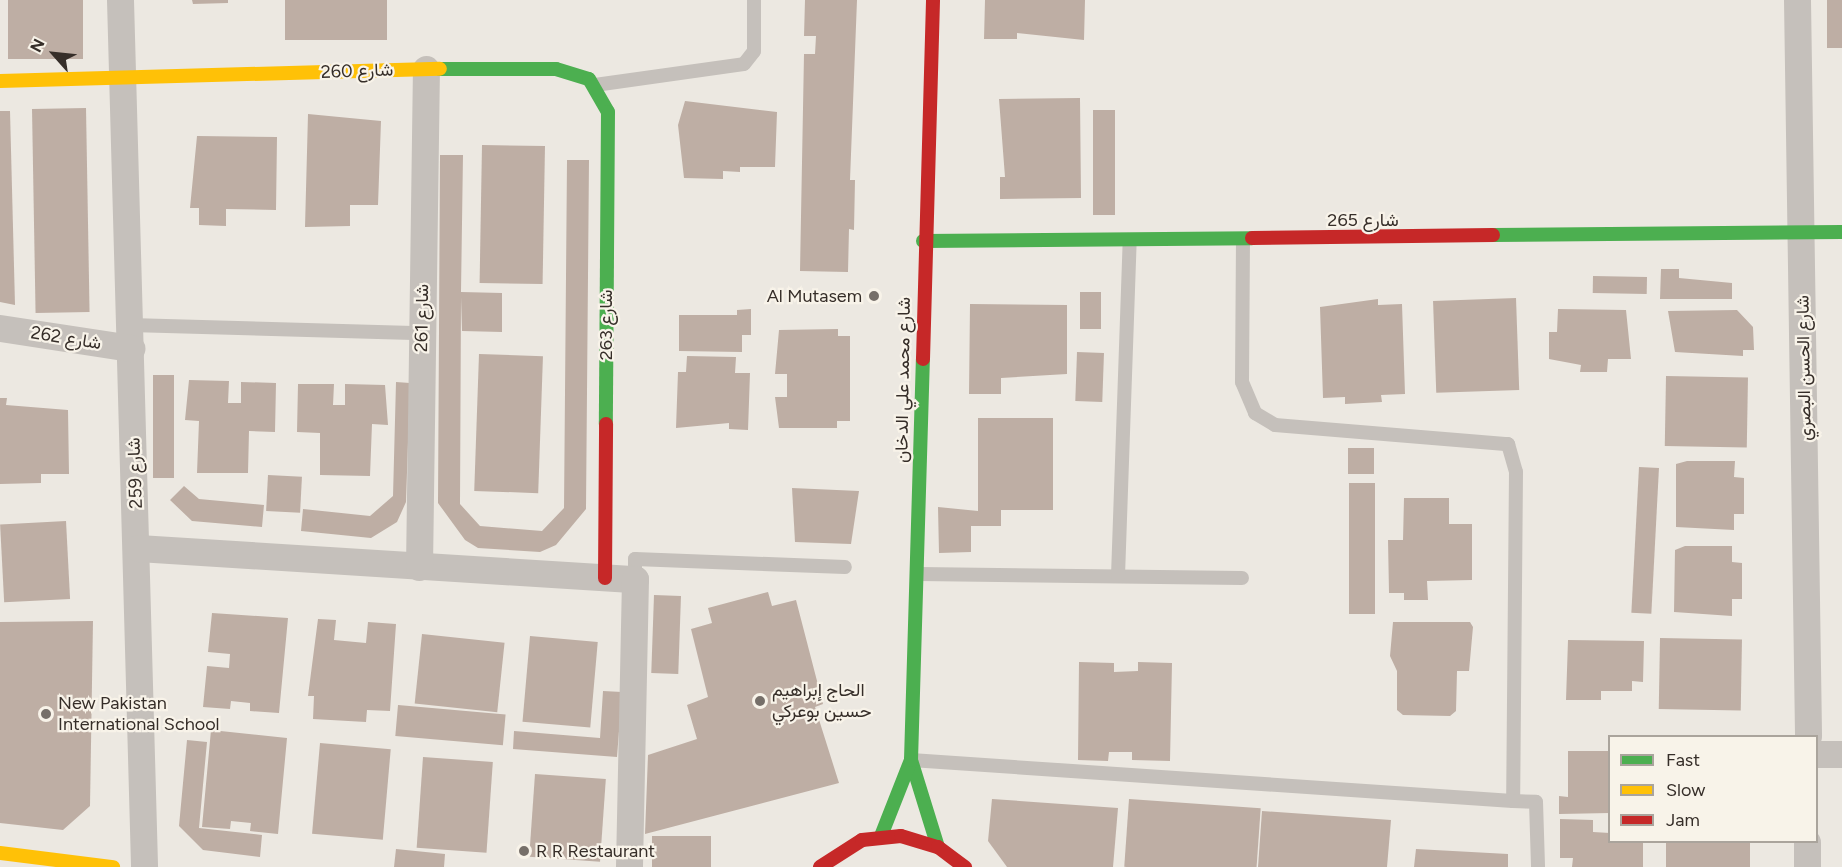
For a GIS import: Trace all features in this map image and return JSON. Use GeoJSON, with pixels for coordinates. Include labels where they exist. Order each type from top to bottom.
{"type":"FeatureCollection","features":[{"type":"Feature","properties":{"kind":"street"},"geometry":{"type":"LineString","coordinates":[[120,0],[122,80]]}},
{"type":"Feature","properties":{"kind":"street","name":"شارع محمد علي الدخان"},"geometry":{"type":"LineString","coordinates":[[881,836],[911,760],[919,574],[923,241],[933,0]]}},
{"type":"Feature","properties":{"kind":"street","name":"شارع الحسن البصري"},"geometry":{"type":"LineString","coordinates":[[1797,0],[1803,233],[1808,735]]}},
{"type":"Feature","properties":{"kind":"street","name":"شارع 260"},"geometry":{"type":"LineString","coordinates":[[0,81],[122,80],[426,69],[556,69],[592,82]]}},
{"type":"Feature","properties":{"kind":"street","name":"شارع 261"},"geometry":{"type":"LineString","coordinates":[[419,567],[426,69]]}},
{"type":"Feature","properties":{"kind":"street","name":"شارع 259"},"geometry":{"type":"LineString","coordinates":[[122,80],[138,548],[144,867]]}},
{"type":"Feature","properties":{"kind":"street","name":"شارع 263"},"geometry":{"type":"LineString","coordinates":[[592,82],[608,112],[605,578]]}},
{"type":"Feature","properties":{"kind":"street","name":"شارع 265"},"geometry":{"type":"LineString","coordinates":[[923,241],[1842,232]]}},
{"type":"Feature","properties":{"kind":"street","name":"شارع 262"},"geometry":{"type":"LineString","coordinates":[[0,328],[131,336]]}},
{"type":"Feature","properties":{"kind":"street"},"geometry":{"type":"LineString","coordinates":[[138,548],[635,579],[629,867]]}},
{"type":"Feature","properties":{"kind":"street"},"geometry":{"type":"LineString","coordinates":[[1818,754],[1842,754]]}},
{"type":"Feature","properties":{"kind":"street","name":"شارع محمد علي الدخان"},"geometry":{"type":"LineString","coordinates":[[911,760],[938,846]]}},
{"type":"Feature","properties":{"kind":"street"},"geometry":{"type":"LineString","coordinates":[[820,867],[843,848],[881,836],[938,846],[965,867]]}},
{"type":"Feature","properties":{"kind":"street"},"geometry":{"type":"LineString","coordinates":[[1807,843],[1807,867]]}},
{"type":"Feature","properties":{"kind":"street"},"geometry":{"type":"LineString","coordinates":[[0,853],[113,867]]}},
{"type":"Feature","properties":{"kind":"lane"},"geometry":{"type":"LineString","coordinates":[[592,82],[744,64],[754,51],[754,0]]}},
{"type":"Feature","properties":{"kind":"lane"},"geometry":{"type":"LineString","coordinates":[[1243,239],[1242,382],[1255,413],[1275,426],[1508,444],[1516,472],[1513,801]]}},
{"type":"Feature","properties":{"kind":"lane"},"geometry":{"type":"LineString","coordinates":[[1118,576],[1130,240]]}},
{"type":"Feature","properties":{"kind":"lane"},"geometry":{"type":"LineString","coordinates":[[131,336],[422,333]]}},
{"type":"Feature","properties":{"kind":"lane"},"geometry":{"type":"LineString","coordinates":[[635,579],[635,559],[845,567]]}},
{"type":"Feature","properties":{"kind":"lane"},"geometry":{"type":"LineString","coordinates":[[919,574],[1242,578]]}},
{"type":"Feature","properties":{"kind":"lane"},"geometry":{"type":"LineString","coordinates":[[911,760],[1536,802],[1538,867]]}},
{"type":"Feature","properties":{"kind":"building"},"geometry":{"type":"Polygon","coordinates":[[[8,0],[83,0],[83,59],[8,59],[8,0]]]}},
{"type":"Feature","properties":{"kind":"building"},"geometry":{"type":"Polygon","coordinates":[[[192,0],[228,0],[228,3],[193,4],[192,0]]]}},
{"type":"Feature","properties":{"kind":"building"},"geometry":{"type":"Polygon","coordinates":[[[285,0],[387,0],[387,40],[285,40],[285,0]]]}},
{"type":"Feature","properties":{"kind":"building"},"geometry":{"type":"Polygon","coordinates":[[[805,0],[857,0],[850,180],[855,180],[854,230],[849,229],[848,272],[800,271],[804,54],[815,54],[816,36],[804,36],[805,0]]]}},
{"type":"Feature","properties":{"kind":"building"},"geometry":{"type":"Polygon","coordinates":[[[985,0],[1085,0],[1084,40],[1017,33],[1017,39],[984,39],[985,0]]]}},
{"type":"Feature","properties":{"kind":"building"},"geometry":{"type":"Polygon","coordinates":[[[1827,0],[1842,0],[1842,48],[1827,48],[1827,0]]]}},
{"type":"Feature","properties":{"kind":"building"},"geometry":{"type":"Polygon","coordinates":[[[1080,98],[1081,198],[1000,199],[1000,177],[1005,177],[999,99],[1080,98]]]}},
{"type":"Feature","properties":{"kind":"building"},"geometry":{"type":"Polygon","coordinates":[[[685,101],[777,112],[775,167],[740,167],[740,172],[723,171],[723,179],[684,178],[678,125],[685,101]]]}},
{"type":"Feature","properties":{"kind":"building"},"geometry":{"type":"Polygon","coordinates":[[[86,108],[90,312],[36,313],[32,109],[86,108]]]}},
{"type":"Feature","properties":{"kind":"building"},"geometry":{"type":"Polygon","coordinates":[[[1093,110],[1115,110],[1115,215],[1093,215],[1093,110]]]}},
{"type":"Feature","properties":{"kind":"building"},"geometry":{"type":"Polygon","coordinates":[[[0,111],[10,111],[15,305],[0,302],[0,111]]]}},
{"type":"Feature","properties":{"kind":"building"},"geometry":{"type":"Polygon","coordinates":[[[308,114],[381,121],[378,205],[350,205],[350,226],[305,227],[308,114]]]}},
{"type":"Feature","properties":{"kind":"building"},"geometry":{"type":"Polygon","coordinates":[[[197,136],[277,137],[276,210],[226,209],[226,226],[199,225],[199,208],[190,208],[197,136]]]}},
{"type":"Feature","properties":{"kind":"building"},"geometry":{"type":"Polygon","coordinates":[[[482,145],[545,146],[543,284],[480,283],[482,145]]]}},
{"type":"Feature","properties":{"kind":"building"},"geometry":{"type":"Polygon","coordinates":[[[440,155],[463,155],[461,292],[502,293],[502,332],[462,331],[461,297],[460,504],[480,526],[542,531],[564,508],[567,160],[589,160],[586,509],[556,545],[540,552],[478,548],[465,540],[438,503],[440,155]]]}},
{"type":"Feature","properties":{"kind":"building"},"geometry":{"type":"Polygon","coordinates":[[[1661,269],[1679,269],[1679,278],[1732,283],[1732,299],[1660,299],[1661,269]]]}},
{"type":"Feature","properties":{"kind":"building"},"geometry":{"type":"Polygon","coordinates":[[[1593,276],[1647,277],[1647,294],[1593,293],[1593,276]]]}},
{"type":"Feature","properties":{"kind":"building"},"geometry":{"type":"Polygon","coordinates":[[[1080,292],[1101,292],[1101,329],[1080,329],[1080,292]]]}},
{"type":"Feature","properties":{"kind":"building"},"geometry":{"type":"Polygon","coordinates":[[[1516,298],[1519,390],[1436,393],[1433,301],[1516,298]]]}},
{"type":"Feature","properties":{"kind":"building"},"geometry":{"type":"Polygon","coordinates":[[[1378,299],[1378,305],[1402,304],[1405,394],[1381,395],[1382,402],[1345,404],[1345,397],[1323,398],[1320,307],[1378,299]]]}},
{"type":"Feature","properties":{"kind":"building"},"geometry":{"type":"Polygon","coordinates":[[[970,304],[1067,305],[1067,374],[1001,378],[1001,394],[969,394],[970,304]]]}},
{"type":"Feature","properties":{"kind":"building"},"geometry":{"type":"Polygon","coordinates":[[[751,309],[751,335],[742,335],[742,352],[679,351],[679,315],[737,315],[737,310],[751,309]]]}},
{"type":"Feature","properties":{"kind":"building"},"geometry":{"type":"Polygon","coordinates":[[[1558,309],[1626,310],[1631,359],[1608,359],[1607,372],[1580,372],[1581,365],[1549,359],[1549,332],[1557,332],[1558,309]]]}},
{"type":"Feature","properties":{"kind":"building"},"geometry":{"type":"Polygon","coordinates":[[[1737,310],[1753,327],[1754,350],[1743,350],[1743,356],[1675,352],[1668,311],[1737,310]]]}},
{"type":"Feature","properties":{"kind":"building"},"geometry":{"type":"Polygon","coordinates":[[[838,329],[838,336],[850,336],[850,421],[837,421],[837,428],[779,428],[775,397],[787,397],[787,374],[775,374],[779,330],[838,329]]]}},
{"type":"Feature","properties":{"kind":"building"},"geometry":{"type":"Polygon","coordinates":[[[1077,352],[1104,353],[1102,402],[1075,401],[1077,352]]]}},
{"type":"Feature","properties":{"kind":"building"},"geometry":{"type":"Polygon","coordinates":[[[479,354],[543,356],[538,493],[474,491],[479,354]]]}},
{"type":"Feature","properties":{"kind":"building"},"geometry":{"type":"Polygon","coordinates":[[[687,356],[736,357],[735,373],[750,373],[748,430],[729,429],[729,423],[676,428],[678,372],[686,372],[687,356]]]}},
{"type":"Feature","properties":{"kind":"building"},"geometry":{"type":"Polygon","coordinates":[[[153,375],[174,375],[174,478],[153,478],[153,375]]]}},
{"type":"Feature","properties":{"kind":"building"},"geometry":{"type":"Polygon","coordinates":[[[1666,376],[1748,377],[1747,447],[1665,446],[1666,376]]]}},
{"type":"Feature","properties":{"kind":"building"},"geometry":{"type":"Polygon","coordinates":[[[189,380],[229,381],[228,403],[241,403],[241,382],[276,383],[275,432],[249,431],[248,473],[197,473],[199,421],[185,420],[189,380]]]}},
{"type":"Feature","properties":{"kind":"building"},"geometry":{"type":"Polygon","coordinates":[[[396,382],[410,383],[406,502],[397,522],[371,538],[301,531],[303,509],[370,516],[393,496],[396,382]]]}},
{"type":"Feature","properties":{"kind":"building"},"geometry":{"type":"Polygon","coordinates":[[[298,384],[334,384],[333,405],[345,405],[345,384],[385,385],[388,425],[372,424],[370,476],[320,475],[320,433],[297,432],[298,384]]]}},
{"type":"Feature","properties":{"kind":"building"},"geometry":{"type":"Polygon","coordinates":[[[0,398],[7,398],[6,405],[68,410],[69,474],[41,474],[41,483],[0,484],[0,398]]]}},
{"type":"Feature","properties":{"kind":"building"},"geometry":{"type":"Polygon","coordinates":[[[978,418],[1053,418],[1053,510],[1001,510],[1001,526],[971,526],[971,552],[939,553],[938,507],[978,511],[978,418]]]}},
{"type":"Feature","properties":{"kind":"building"},"geometry":{"type":"Polygon","coordinates":[[[1348,448],[1374,448],[1374,474],[1348,474],[1348,448]]]}},
{"type":"Feature","properties":{"kind":"building"},"geometry":{"type":"Polygon","coordinates":[[[1687,461],[1735,461],[1734,477],[1744,478],[1744,514],[1734,514],[1734,530],[1676,527],[1676,464],[1687,461]]]}},
{"type":"Feature","properties":{"kind":"building"},"geometry":{"type":"Polygon","coordinates":[[[1639,467],[1659,468],[1651,614],[1631,613],[1639,467]]]}},
{"type":"Feature","properties":{"kind":"building"},"geometry":{"type":"Polygon","coordinates":[[[268,475],[302,477],[300,513],[266,511],[268,475]]]}},
{"type":"Feature","properties":{"kind":"building"},"geometry":{"type":"Polygon","coordinates":[[[1349,483],[1375,483],[1375,614],[1349,614],[1349,483]]]}},
{"type":"Feature","properties":{"kind":"building"},"geometry":{"type":"Polygon","coordinates":[[[184,486],[199,499],[264,505],[262,527],[192,521],[170,500],[184,486]]]}},
{"type":"Feature","properties":{"kind":"building"},"geometry":{"type":"Polygon","coordinates":[[[792,488],[859,491],[851,544],[795,542],[792,488]]]}},
{"type":"Feature","properties":{"kind":"building"},"geometry":{"type":"Polygon","coordinates":[[[1404,498],[1449,498],[1449,524],[1472,524],[1472,580],[1427,581],[1428,600],[1404,600],[1404,593],[1389,593],[1388,540],[1403,540],[1404,498]]]}},
{"type":"Feature","properties":{"kind":"building"},"geometry":{"type":"Polygon","coordinates":[[[66,521],[70,599],[4,602],[0,524],[66,521]]]}},
{"type":"Feature","properties":{"kind":"building"},"geometry":{"type":"Polygon","coordinates":[[[1685,546],[1732,546],[1732,562],[1742,563],[1742,599],[1732,599],[1732,616],[1674,612],[1675,550],[1685,546]]]}},
{"type":"Feature","properties":{"kind":"building","name":"الحاج إبراهيم حسين بوعركي"},"geometry":{"type":"Polygon","coordinates":[[[768,592],[772,606],[796,600],[823,704],[815,707],[839,783],[645,834],[648,755],[697,739],[687,705],[708,697],[691,629],[712,623],[708,608],[768,592]]]}},
{"type":"Feature","properties":{"kind":"building"},"geometry":{"type":"Polygon","coordinates":[[[654,595],[681,596],[678,674],[651,673],[654,595]]]}},
{"type":"Feature","properties":{"kind":"building"},"geometry":{"type":"Polygon","coordinates":[[[212,613],[288,618],[279,713],[250,711],[250,703],[231,701],[230,709],[203,707],[207,666],[229,668],[230,654],[208,652],[212,613]]]}},
{"type":"Feature","properties":{"kind":"building"},"geometry":{"type":"Polygon","coordinates":[[[318,619],[336,620],[334,640],[366,643],[368,622],[396,624],[390,711],[367,710],[366,722],[313,719],[314,696],[308,696],[318,619]]]}},
{"type":"Feature","properties":{"kind":"building","name":"New Pakistan International School"},"geometry":{"type":"Polygon","coordinates":[[[93,621],[90,806],[63,830],[0,823],[0,622],[93,621]]]}},
{"type":"Feature","properties":{"kind":"building"},"geometry":{"type":"Polygon","coordinates":[[[1393,622],[1470,622],[1473,627],[1469,671],[1457,671],[1456,711],[1450,716],[1403,715],[1397,710],[1397,671],[1390,656],[1393,622]]]}},
{"type":"Feature","properties":{"kind":"building"},"geometry":{"type":"Polygon","coordinates":[[[422,634],[505,643],[497,712],[415,704],[422,634]]]}},
{"type":"Feature","properties":{"kind":"building"},"geometry":{"type":"Polygon","coordinates":[[[530,636],[598,642],[590,728],[523,722],[530,636]]]}},
{"type":"Feature","properties":{"kind":"building"},"geometry":{"type":"Polygon","coordinates":[[[1660,638],[1742,639],[1741,710],[1659,709],[1660,638]]]}},
{"type":"Feature","properties":{"kind":"building"},"geometry":{"type":"Polygon","coordinates":[[[1568,640],[1644,641],[1643,682],[1632,681],[1632,691],[1601,691],[1601,700],[1566,700],[1568,640]]]}},
{"type":"Feature","properties":{"kind":"building"},"geometry":{"type":"Polygon","coordinates":[[[1079,662],[1114,663],[1114,672],[1138,671],[1138,662],[1172,663],[1170,761],[1132,760],[1132,752],[1109,752],[1108,761],[1078,760],[1079,662]]]}},
{"type":"Feature","properties":{"kind":"building"},"geometry":{"type":"Polygon","coordinates":[[[603,691],[622,692],[617,757],[513,749],[514,731],[600,738],[603,691]]]}},
{"type":"Feature","properties":{"kind":"building"},"geometry":{"type":"Polygon","coordinates":[[[398,705],[506,714],[503,745],[395,736],[398,705]]]}},
{"type":"Feature","properties":{"kind":"building"},"geometry":{"type":"Polygon","coordinates":[[[211,730],[287,738],[278,834],[250,831],[251,823],[231,821],[230,829],[202,827],[211,730]]]}},
{"type":"Feature","properties":{"kind":"building"},"geometry":{"type":"Polygon","coordinates":[[[187,740],[207,742],[199,828],[262,835],[260,857],[203,850],[179,826],[187,740]]]}},
{"type":"Feature","properties":{"kind":"building"},"geometry":{"type":"Polygon","coordinates":[[[320,743],[391,749],[383,840],[312,834],[320,743]]]}},
{"type":"Feature","properties":{"kind":"building"},"geometry":{"type":"Polygon","coordinates":[[[1568,751],[1608,751],[1608,813],[1559,814],[1559,796],[1568,797],[1568,751]]]}},
{"type":"Feature","properties":{"kind":"building"},"geometry":{"type":"Polygon","coordinates":[[[423,757],[493,762],[486,853],[417,848],[423,757]]]}},
{"type":"Feature","properties":{"kind":"building"},"geometry":{"type":"Polygon","coordinates":[[[535,774],[606,779],[600,862],[529,857],[535,774]]]}},
{"type":"Feature","properties":{"kind":"building"},"geometry":{"type":"Polygon","coordinates":[[[992,799],[1118,808],[1113,867],[1007,867],[988,841],[992,799]]]}},
{"type":"Feature","properties":{"kind":"building"},"geometry":{"type":"Polygon","coordinates":[[[1129,799],[1261,808],[1257,867],[1124,867],[1129,799]]]}},
{"type":"Feature","properties":{"kind":"building"},"geometry":{"type":"Polygon","coordinates":[[[1262,811],[1391,820],[1387,867],[1258,867],[1262,811]]]}},
{"type":"Feature","properties":{"kind":"building"},"geometry":{"type":"Polygon","coordinates":[[[1560,819],[1593,820],[1593,832],[1608,833],[1608,843],[1643,843],[1643,867],[1572,867],[1573,858],[1560,858],[1560,819]]]}},
{"type":"Feature","properties":{"kind":"building"},"geometry":{"type":"Polygon","coordinates":[[[652,836],[711,836],[711,867],[652,867],[652,836]]]}},
{"type":"Feature","properties":{"kind":"building"},"geometry":{"type":"Polygon","coordinates":[[[1666,843],[1750,843],[1750,867],[1666,867],[1666,843]]]}},
{"type":"Feature","properties":{"kind":"building"},"geometry":{"type":"Polygon","coordinates":[[[396,849],[445,854],[444,867],[394,867],[396,849]]]}},
{"type":"Feature","properties":{"kind":"building"},"geometry":{"type":"Polygon","coordinates":[[[1416,849],[1508,854],[1508,867],[1414,867],[1416,849]]]}},
{"type":"Feature","properties":{"kind":"traffic: fast"},"geometry":{"type":"LineString","coordinates":[[440,69],[556,69],[589,79],[608,112],[606,424]]}},
{"type":"Feature","properties":{"kind":"traffic: fast"},"geometry":{"type":"LineString","coordinates":[[1493,235],[1842,232]]}},
{"type":"Feature","properties":{"kind":"traffic: fast"},"geometry":{"type":"LineString","coordinates":[[923,241],[1252,238]]}},
{"type":"Feature","properties":{"kind":"traffic: fast"},"geometry":{"type":"LineString","coordinates":[[881,836],[911,760],[923,359]]}},
{"type":"Feature","properties":{"kind":"traffic: fast"},"geometry":{"type":"LineString","coordinates":[[911,760],[938,847]]}},
{"type":"Feature","properties":{"kind":"traffic: slow"},"geometry":{"type":"LineString","coordinates":[[0,81],[440,69]]}},
{"type":"Feature","properties":{"kind":"traffic: slow"},"geometry":{"type":"LineString","coordinates":[[0,853],[113,867]]}},
{"type":"Feature","properties":{"kind":"traffic: jam"},"geometry":{"type":"LineString","coordinates":[[923,359],[933,0]]}},
{"type":"Feature","properties":{"kind":"traffic: jam"},"geometry":{"type":"LineString","coordinates":[[1252,238],[1493,235]]}},
{"type":"Feature","properties":{"kind":"traffic: jam"},"geometry":{"type":"LineString","coordinates":[[605,578],[606,424]]}},
{"type":"Feature","properties":{"kind":"traffic: jam"},"geometry":{"type":"LineString","coordinates":[[820,867],[862,840],[901,836],[938,847],[965,867]]}},
{"type":"Feature","properties":{"kind":"place","name":"Al Mutasem"},"geometry":{"type":"Point","coordinates":[874,296]}},
{"type":"Feature","properties":{"kind":"place","name":"الحاج إبراهيم حسين بوعركي"},"geometry":{"type":"Point","coordinates":[760,701]}},
{"type":"Feature","properties":{"kind":"place","name":"New Pakistan International School"},"geometry":{"type":"Point","coordinates":[46,714]}},
{"type":"Feature","properties":{"kind":"place","name":"R R Restaurant"},"geometry":{"type":"Point","coordinates":[524,851]}}]}
